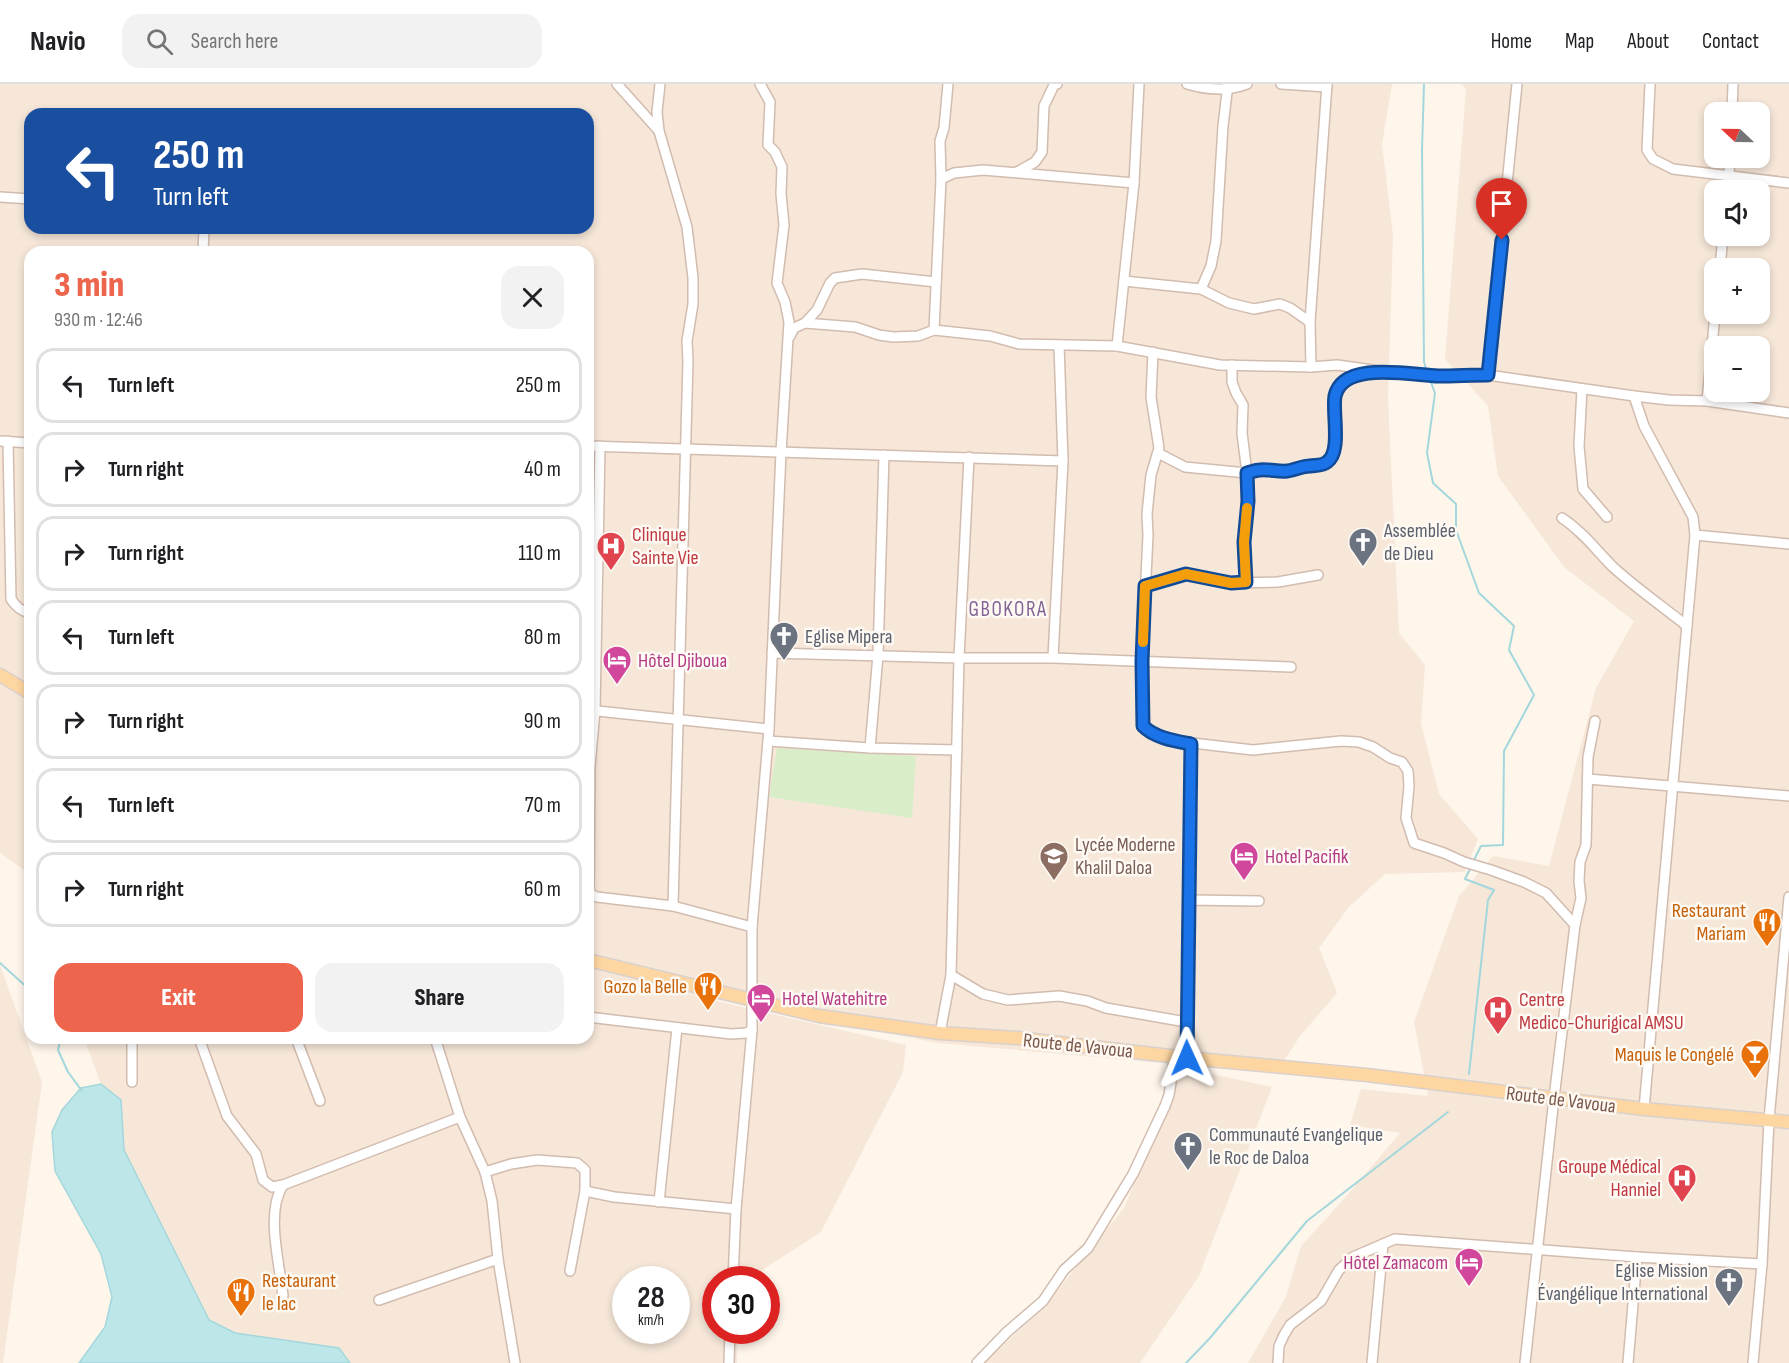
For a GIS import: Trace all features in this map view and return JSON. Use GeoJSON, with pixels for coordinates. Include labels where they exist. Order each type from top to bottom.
{"type":"FeatureCollection","features":[{"type":"Feature","properties":{"kind":"main road"},"geometry":{"type":"LineString","coordinates":[[0,675],[24,689]]}},
{"type":"Feature","properties":{"kind":"main road","name":"Route de Vavoua"},"geometry":{"type":"LineString","coordinates":[[594,961],[819,1016],[940,1034],[1017,1038],[1367,1075],[1644,1109],[1789,1122]]}},
{"type":"Feature","properties":{"kind":"street"},"geometry":{"type":"LineString","coordinates":[[617,84],[659,131]]}},
{"type":"Feature","properties":{"kind":"street"},"geometry":{"type":"LineString","coordinates":[[660,84],[657,112],[659,131],[687,227],[693,278],[693,304],[687,341],[674,906]]}},
{"type":"Feature","properties":{"kind":"street"},"geometry":{"type":"LineString","coordinates":[[734,1266],[736,1209],[752,1030],[752,927],[769,729],[788,344],[788,312],[777,283],[784,225],[781,194],[782,167],[775,152],[768,145],[770,102],[760,84]]}},
{"type":"Feature","properties":{"kind":"street"},"geometry":{"type":"LineString","coordinates":[[934,330],[942,179],[940,141],[944,128],[948,84]]}},
{"type":"Feature","properties":{"kind":"street"},"geometry":{"type":"LineString","coordinates":[[1017,172],[1035,162],[1042,152],[1044,106],[1054,85],[1057,84]]}},
{"type":"Feature","properties":{"kind":"street"},"geometry":{"type":"LineString","coordinates":[[1117,346],[1134,183],[1139,84]]}},
{"type":"Feature","properties":{"kind":"street"},"geometry":{"type":"LineString","coordinates":[[1187,84],[1196,87],[1228,87],[1247,84]]}},
{"type":"Feature","properties":{"kind":"street"},"geometry":{"type":"LineString","coordinates":[[1281,84],[1327,86],[1310,322],[1311,368]]}},
{"type":"Feature","properties":{"kind":"street"},"geometry":{"type":"LineString","coordinates":[[1488,375],[1517,84]]}},
{"type":"Feature","properties":{"kind":"street"},"geometry":{"type":"LineString","coordinates":[[1650,84],[1647,150],[1653,159],[1673,169],[1789,183]]}},
{"type":"Feature","properties":{"kind":"street"},"geometry":{"type":"LineString","coordinates":[[1732,102],[1733,84]]}},
{"type":"Feature","properties":{"kind":"street"},"geometry":{"type":"LineString","coordinates":[[1201,289],[1211,266],[1216,241],[1223,126],[1228,87]]}},
{"type":"Feature","properties":{"kind":"street"},"geometry":{"type":"LineString","coordinates":[[1729,168],[1729,180]]}},
{"type":"Feature","properties":{"kind":"street"},"geometry":{"type":"LineString","coordinates":[[942,179],[954,172],[983,170],[1134,183]]}},
{"type":"Feature","properties":{"kind":"street"},"geometry":{"type":"LineString","coordinates":[[0,197],[24,199]]}},
{"type":"Feature","properties":{"kind":"street"},"geometry":{"type":"LineString","coordinates":[[788,344],[794,328],[805,323],[817,310],[830,283],[835,278],[862,274],[936,282]]}},
{"type":"Feature","properties":{"kind":"street"},"geometry":{"type":"LineString","coordinates":[[1124,281],[1201,289],[1229,303],[1254,309],[1280,304],[1310,322]]}},
{"type":"Feature","properties":{"kind":"street"},"geometry":{"type":"LineString","coordinates":[[805,323],[855,327],[893,337],[918,336],[934,330],[990,336],[1019,344],[1117,346],[1220,365],[1311,368],[1337,365],[1401,374],[1488,375],[1634,396],[1704,401]]}},
{"type":"Feature","properties":{"kind":"street"},"geometry":{"type":"LineString","coordinates":[[1053,658],[1063,461],[1059,345]]}},
{"type":"Feature","properties":{"kind":"street"},"geometry":{"type":"LineString","coordinates":[[1153,352],[1151,397],[1159,448],[1151,475],[1147,514],[1142,661],[1143,726],[1149,733],[1175,741],[1253,750],[1341,741],[1359,742],[1373,747],[1390,758],[1402,762],[1408,771],[1406,818],[1414,843],[1502,874],[1546,893],[1575,926]]}},
{"type":"Feature","properties":{"kind":"street"},"geometry":{"type":"LineString","coordinates":[[1232,365],[1232,382],[1243,405],[1242,433],[1248,501],[1244,542],[1246,582]]}},
{"type":"Feature","properties":{"kind":"street"},"geometry":{"type":"LineString","coordinates":[[1158,453],[1185,467],[1247,473],[1260,470],[1287,471],[1325,464],[1331,459],[1334,450],[1337,389],[1343,381],[1356,375],[1385,371]]}},
{"type":"Feature","properties":{"kind":"street"},"geometry":{"type":"LineString","coordinates":[[1582,389],[1579,446],[1583,489],[1606,517]]}},
{"type":"Feature","properties":{"kind":"street"},"geometry":{"type":"LineString","coordinates":[[1634,396],[1644,426],[1693,517],[1695,535],[1644,1109]]}},
{"type":"Feature","properties":{"kind":"street"},"geometry":{"type":"LineString","coordinates":[[1714,402],[1789,413]]}},
{"type":"Feature","properties":{"kind":"street"},"geometry":{"type":"LineString","coordinates":[[24,442],[4,441],[11,599],[24,612]]}},
{"type":"Feature","properties":{"kind":"street"},"geometry":{"type":"LineString","coordinates":[[594,446],[1063,461]]}},
{"type":"Feature","properties":{"kind":"street"},"geometry":{"type":"LineString","coordinates":[[594,622],[600,446]]}},
{"type":"Feature","properties":{"kind":"street"},"geometry":{"type":"LineString","coordinates":[[870,748],[878,655],[884,455]]}},
{"type":"Feature","properties":{"kind":"street"},"geometry":{"type":"LineString","coordinates":[[940,1034],[951,975],[959,658],[969,457]]}},
{"type":"Feature","properties":{"kind":"street"},"geometry":{"type":"LineString","coordinates":[[1562,518],[1577,528],[1596,551],[1627,579],[1687,626]]}},
{"type":"Feature","properties":{"kind":"street"},"geometry":{"type":"LineString","coordinates":[[1695,535],[1789,544]]}},
{"type":"Feature","properties":{"kind":"street"},"geometry":{"type":"LineString","coordinates":[[1145,586],[1186,574],[1231,583],[1278,582],[1318,575]]}},
{"type":"Feature","properties":{"kind":"street"},"geometry":{"type":"LineString","coordinates":[[772,653],[1053,658],[1291,667]]}},
{"type":"Feature","properties":{"kind":"street"},"geometry":{"type":"LineString","coordinates":[[594,710],[769,729]]}},
{"type":"Feature","properties":{"kind":"street"},"geometry":{"type":"LineString","coordinates":[[1525,1363],[1554,1098],[1575,926],[1581,898],[1579,881],[1580,862],[1586,845],[1588,757],[1595,721]]}},
{"type":"Feature","properties":{"kind":"street"},"geometry":{"type":"LineString","coordinates":[[768,741],[870,748],[957,750]]}},
{"type":"Feature","properties":{"kind":"street"},"geometry":{"type":"LineString","coordinates":[[977,1363],[1007,1332],[1043,1301],[1064,1270],[1088,1248],[1133,1174],[1169,1095],[1181,1057],[1186,1022],[1191,744]]}},
{"type":"Feature","properties":{"kind":"street"},"geometry":{"type":"LineString","coordinates":[[1588,778],[1789,796]]}},
{"type":"Feature","properties":{"kind":"street"},"geometry":{"type":"LineString","coordinates":[[594,896],[674,906],[752,927]]}},
{"type":"Feature","properties":{"kind":"street"},"geometry":{"type":"LineString","coordinates":[[1753,1363],[1762,1264],[1769,1120],[1785,994],[1789,897]]}},
{"type":"Feature","properties":{"kind":"street"},"geometry":{"type":"LineString","coordinates":[[1188,900],[1259,901]]}},
{"type":"Feature","properties":{"kind":"street"},"geometry":{"type":"LineString","coordinates":[[951,975],[983,994],[1008,1000],[1059,996],[1087,1001],[1106,1008],[1186,1022]]}},
{"type":"Feature","properties":{"kind":"street"},"geometry":{"type":"LineString","coordinates":[[594,1018],[731,1034],[746,1033],[752,1030]]}},
{"type":"Feature","properties":{"kind":"street"},"geometry":{"type":"LineString","coordinates":[[659,1202],[677,1028]]}},
{"type":"Feature","properties":{"kind":"street"},"geometry":{"type":"LineString","coordinates":[[132,1044],[132,1082]]}},
{"type":"Feature","properties":{"kind":"street"},"geometry":{"type":"LineString","coordinates":[[201,1044],[227,1116],[256,1154],[263,1180],[272,1187],[283,1185],[460,1117]]}},
{"type":"Feature","properties":{"kind":"street"},"geometry":{"type":"LineString","coordinates":[[298,1044],[320,1101]]}},
{"type":"Feature","properties":{"kind":"street"},"geometry":{"type":"LineString","coordinates":[[437,1044],[460,1117],[485,1172],[492,1201],[514,1363]]}},
{"type":"Feature","properties":{"kind":"street"},"geometry":{"type":"LineString","coordinates":[[485,1172],[537,1160],[577,1163],[585,1170],[585,1191],[570,1271]]}},
{"type":"Feature","properties":{"kind":"street"},"geometry":{"type":"LineString","coordinates":[[283,1185],[274,1211],[283,1296]]}},
{"type":"Feature","properties":{"kind":"street"},"geometry":{"type":"LineString","coordinates":[[585,1191],[614,1197],[736,1209]]}},
{"type":"Feature","properties":{"kind":"street"},"geometry":{"type":"LineString","coordinates":[[1278,1363],[1280,1346],[1290,1325],[1321,1301],[1339,1270],[1353,1257],[1395,1239],[1762,1264]]}},
{"type":"Feature","properties":{"kind":"street"},"geometry":{"type":"LineString","coordinates":[[1372,1363],[1383,1244]]}},
{"type":"Feature","properties":{"kind":"street"},"geometry":{"type":"LineString","coordinates":[[1628,1363],[1637,1257]]}},
{"type":"Feature","properties":{"kind":"street"},"geometry":{"type":"LineString","coordinates":[[379,1300],[498,1258]]}},
{"type":"Feature","properties":{"kind":"street"},"geometry":{"type":"LineString","coordinates":[[729,1363],[730,1344]]}},
{"type":"Feature","properties":{"kind":"shaded area"},"geometry":{"type":"Polygon","coordinates":[[[0,84],[1392,84],[1382,144],[1393,235],[1388,400],[1399,633],[1425,665],[1421,723],[1439,794],[1478,839],[1465,872],[1385,874],[1348,908],[1319,948],[1337,993],[1300,1036],[1276,1073],[938,1043],[678,992],[906,1045],[903,1072],[821,1232],[768,1266],[702,1266],[702,1344],[738,1344],[737,1363],[350,1363],[339,1348],[235,1333],[209,1320],[124,1150],[121,1100],[101,1084],[86,1044],[594,1044],[594,246],[24,246],[24,870],[0,853],[0,84]]]}},
{"type":"Feature","properties":{"kind":"shaded area"},"geometry":{"type":"Polygon","coordinates":[[[1461,84],[1789,84],[1789,1363],[1248,1363],[1286,1297],[1301,1246],[1400,1133],[1350,1125],[1361,1089],[1428,1096],[1414,1022],[1459,896],[1493,856],[1549,866],[1596,688],[1634,621],[1564,567],[1498,476],[1488,406],[1445,359],[1466,89],[1461,84]]]}},
{"type":"Feature","properties":{"kind":"shaded area"},"geometry":{"type":"Polygon","coordinates":[[[0,965],[24,1032],[24,1044],[28,1044],[42,1082],[3,1363],[0,1363],[0,965]]]}},
{"type":"Feature","properties":{"kind":"shaded area"},"geometry":{"type":"Polygon","coordinates":[[[1183,1068],[1272,1087],[1199,1276],[1140,1363],[984,1363],[1044,1307],[1124,1208],[1183,1068]]]}},
{"type":"Feature","properties":{"kind":"green space"},"geometry":{"type":"Polygon","coordinates":[[[777,748],[916,756],[912,818],[769,797],[777,748]]]}},
{"type":"Feature","properties":{"kind":"water"},"geometry":{"type":"Polygon","coordinates":[[[101,1084],[121,1100],[124,1150],[209,1320],[235,1333],[339,1348],[350,1363],[79,1363],[105,1327],[112,1297],[101,1254],[55,1171],[52,1132],[62,1110],[81,1088],[101,1084]]]}},
{"type":"Feature","properties":{"kind":"waterway"},"geometry":{"type":"LineString","coordinates":[[1424,84],[1422,150],[1424,362],[1427,372]]}},
{"type":"Feature","properties":{"kind":"waterway"},"geometry":{"type":"LineString","coordinates":[[1430,380],[1435,393],[1427,453],[1433,483],[1456,504],[1456,530],[1479,593],[1514,626],[1509,650],[1534,695],[1504,751],[1503,845],[1481,846],[1473,862]]}},
{"type":"Feature","properties":{"kind":"waterway"},"geometry":{"type":"LineString","coordinates":[[1469,1074],[1488,900],[1494,890],[1465,879],[1471,867]]}},
{"type":"Feature","properties":{"kind":"waterway"},"geometry":{"type":"LineString","coordinates":[[0,963],[24,985]]}},
{"type":"Feature","properties":{"kind":"waterway"},"geometry":{"type":"LineString","coordinates":[[60,1044],[58,1050],[68,1072],[82,1091]]}},
{"type":"Feature","properties":{"kind":"waterway"},"geometry":{"type":"LineString","coordinates":[[1186,1363],[1210,1338],[1307,1221],[1448,1112]]}},
{"type":"Feature","properties":{"kind":"slow traffic"},"geometry":{"type":"LineString","coordinates":[[1143,642],[1145,586],[1186,574],[1231,583],[1246,582],[1244,542],[1247,508]]}},
{"type":"Feature","properties":{"kind":"place","name":"Assemblée de Dieu"},"geometry":{"type":"Point","coordinates":[1363,568]}},
{"type":"Feature","properties":{"kind":"place","name":"Clinique Sainte Vie"},"geometry":{"type":"Point","coordinates":[611,572]}},
{"type":"Feature","properties":{"kind":"place","name":"Eglise Mipera"},"geometry":{"type":"Point","coordinates":[784,662]}},
{"type":"Feature","properties":{"kind":"place","name":"Hôtel Djiboua"},"geometry":{"type":"Point","coordinates":[617,686]}},
{"type":"Feature","properties":{"kind":"place","name":"Lycée Moderne Khalil Daloa"},"geometry":{"type":"Point","coordinates":[1054,882]}},
{"type":"Feature","properties":{"kind":"place","name":"Hotel Pacifik"},"geometry":{"type":"Point","coordinates":[1244,882]}},
{"type":"Feature","properties":{"kind":"place","name":"Restaurant Mariam"},"geometry":{"type":"Point","coordinates":[1767,948]}},
{"type":"Feature","properties":{"kind":"place","name":"Gozo la Belle"},"geometry":{"type":"Point","coordinates":[708,1012]}},
{"type":"Feature","properties":{"kind":"place","name":"Hotel Watehitre"},"geometry":{"type":"Point","coordinates":[761,1024]}},
{"type":"Feature","properties":{"kind":"place","name":"Centre Medico-Churigical AMSU"},"geometry":{"type":"Point","coordinates":[1498,1036]}},
{"type":"Feature","properties":{"kind":"place","name":"Maquis le Congelé"},"geometry":{"type":"Point","coordinates":[1755,1080]}},
{"type":"Feature","properties":{"kind":"place","name":"Communauté Evangelique le Roc de Daloa"},"geometry":{"type":"Point","coordinates":[1188,1172]}},
{"type":"Feature","properties":{"kind":"place","name":"Groupe Médical Hanniel"},"geometry":{"type":"Point","coordinates":[1682,1204]}},
{"type":"Feature","properties":{"kind":"place","name":"Hôtel Zamacom"},"geometry":{"type":"Point","coordinates":[1469,1288]}},
{"type":"Feature","properties":{"kind":"place","name":"Eglise Mission Évangélique International"},"geometry":{"type":"Point","coordinates":[1729,1308]}},
{"type":"Feature","properties":{"kind":"place","name":"Restaurant le lac"},"geometry":{"type":"Point","coordinates":[241,1318]}},
{"type":"Feature","properties":{"kind":"district","name":"GBOKORA"},"geometry":{"type":"Point","coordinates":[1008,609]}},
{"type":"Feature","properties":{"kind":"route"},"geometry":{"type":"LineString","coordinates":[[1187,1058],[1191,744],[1149,733],[1143,726],[1142,661],[1145,586],[1186,574],[1231,583],[1246,582],[1244,542],[1248,501],[1247,473],[1260,470],[1287,471],[1325,464],[1331,459],[1334,450],[1335,398],[1337,389],[1343,381],[1356,375],[1385,371],[1438,376],[1488,375],[1502,240]]}}]}
